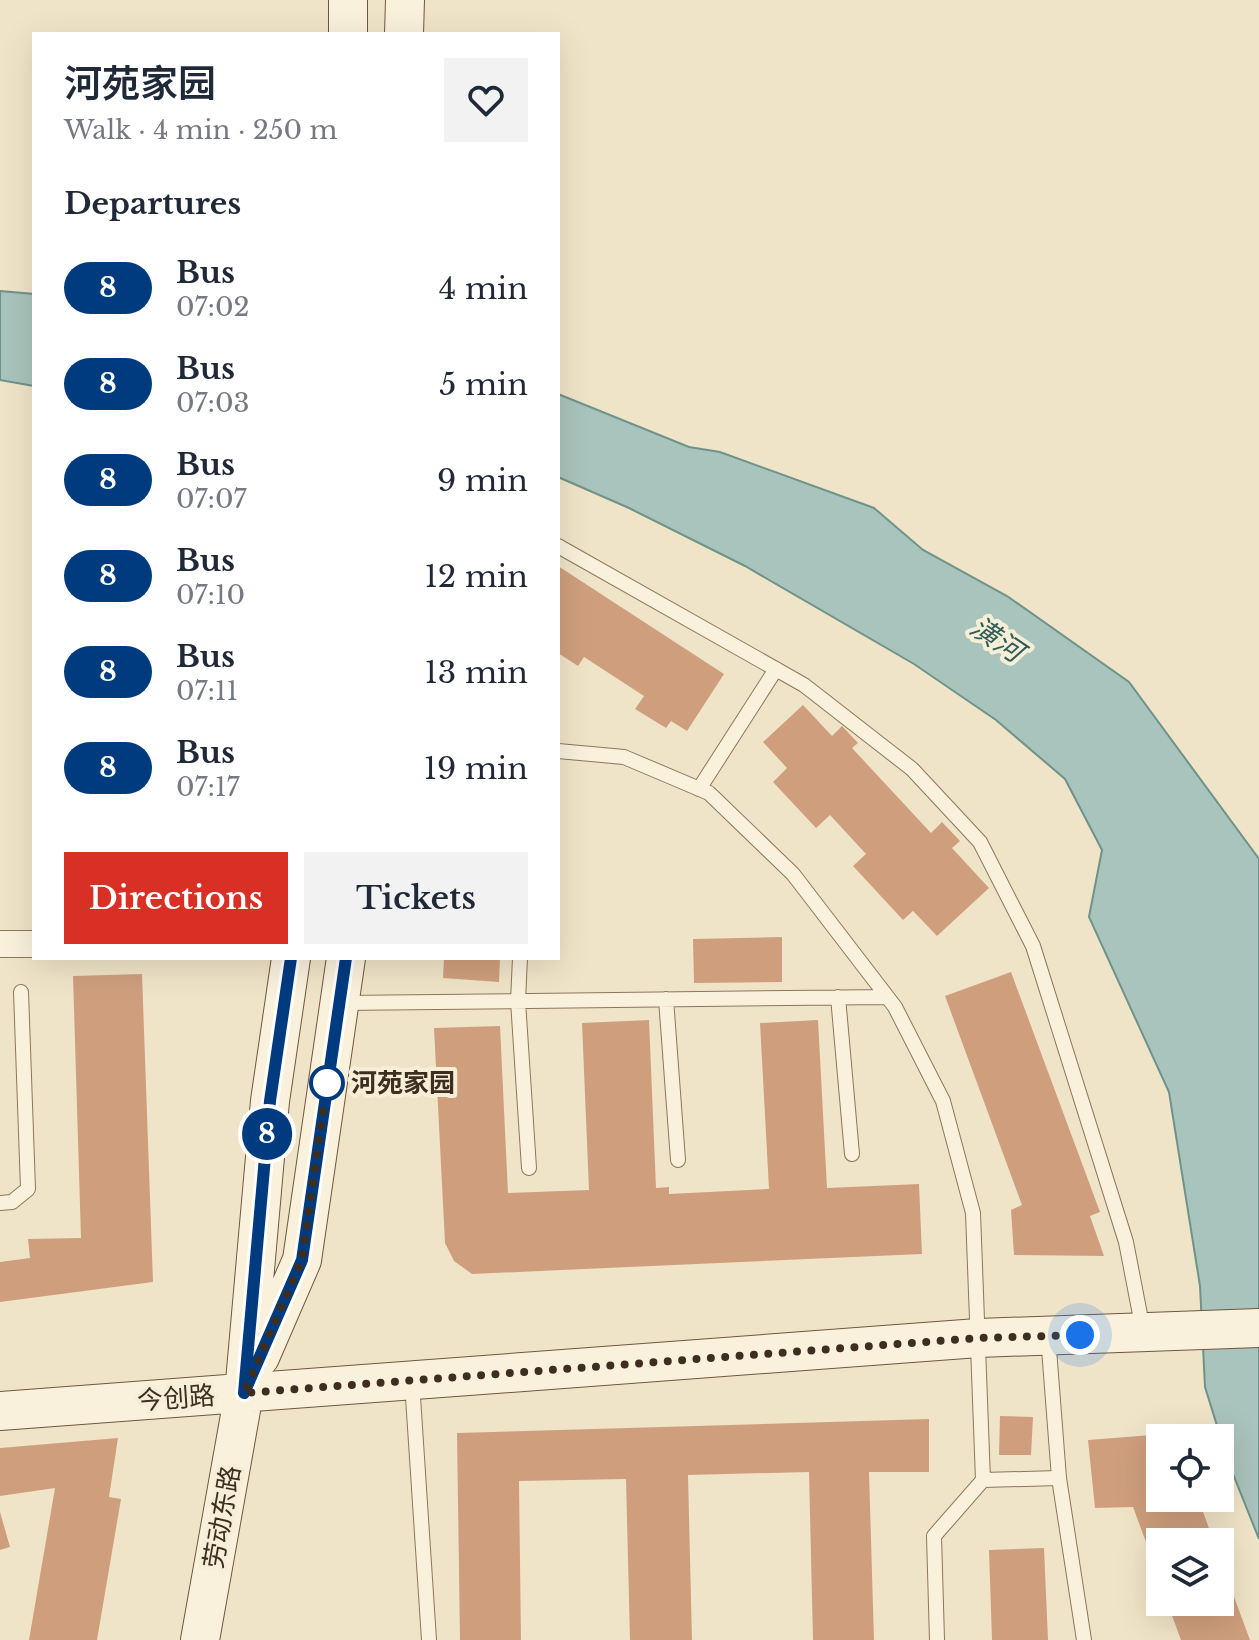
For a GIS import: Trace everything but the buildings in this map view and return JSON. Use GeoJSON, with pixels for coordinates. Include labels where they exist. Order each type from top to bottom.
{"type":"FeatureCollection","features":[{"type":"Feature","properties":{"kind":"main road"},"geometry":{"type":"LineString","coordinates":[[348,0],[348,32]]}},
{"type":"Feature","properties":{"kind":"main road"},"geometry":{"type":"LineString","coordinates":[[404,32],[405,0]]}},
{"type":"Feature","properties":{"kind":"main road","name":"劳动东路"},"geometry":{"type":"LineString","coordinates":[[200,1640],[244,1393],[270,1101],[291,960]]}},
{"type":"Feature","properties":{"kind":"main road","name":"劳动东路"},"geometry":{"type":"LineString","coordinates":[[244,1393],[302,1260],[346,960]]}},
{"type":"Feature","properties":{"kind":"main road","name":"今创路"},"geometry":{"type":"LineString","coordinates":[[0,1411],[978,1338],[1259,1328]]}},
{"type":"Feature","properties":{"kind":"street"},"geometry":{"type":"LineString","coordinates":[[0,944],[32,944]]}},
{"type":"Feature","properties":{"kind":"lane"},"geometry":{"type":"LineString","coordinates":[[560,547],[804,685],[912,769],[980,842],[1033,946],[1155,1332]]}},
{"type":"Feature","properties":{"kind":"lane"},"geometry":{"type":"LineString","coordinates":[[699,789],[776,669]]}},
{"type":"Feature","properties":{"kind":"lane"},"geometry":{"type":"LineString","coordinates":[[560,751],[624,757],[709,793],[793,874],[887,997],[943,1101],[970,1199],[983,1480],[934,1536],[937,1640]]}},
{"type":"Feature","properties":{"kind":"lane"},"geometry":{"type":"LineString","coordinates":[[520,960],[518,1001],[529,1168]]}},
{"type":"Feature","properties":{"kind":"lane"},"geometry":{"type":"LineString","coordinates":[[0,1203],[12,1202],[28,1189],[21,992]]}},
{"type":"Feature","properties":{"kind":"lane"},"geometry":{"type":"LineString","coordinates":[[838,997],[852,1154]]}},
{"type":"Feature","properties":{"kind":"lane"},"geometry":{"type":"LineString","coordinates":[[339,1003],[887,997]]}},
{"type":"Feature","properties":{"kind":"lane"},"geometry":{"type":"LineString","coordinates":[[666,999],[678,1160]]}},
{"type":"Feature","properties":{"kind":"lane"},"geometry":{"type":"LineString","coordinates":[[1048,1336],[1059,1478],[1084,1640]]}},
{"type":"Feature","properties":{"kind":"lane"},"geometry":{"type":"LineString","coordinates":[[412,1382],[429,1640]]}},
{"type":"Feature","properties":{"kind":"lane"},"geometry":{"type":"LineString","coordinates":[[983,1480],[1059,1478]]}},
{"type":"Feature","properties":{"kind":"water"},"geometry":{"type":"Polygon","coordinates":[[[0,291],[32,294],[32,386],[0,380],[0,291]]]}},
{"type":"Feature","properties":{"kind":"water","name":"潢河"},"geometry":{"type":"Polygon","coordinates":[[[560,395],[689,447],[720,452],[874,508],[923,550],[1007,596],[1129,682],[1259,859],[1259,1539],[1234,1476],[1234,1424],[1217,1424],[1205,1387],[1200,1286],[1169,1092],[1089,917],[1102,850],[1065,779],[996,720],[914,664],[745,566],[629,508],[560,478],[560,395]]]}},
{"type":"Feature","properties":{"kind":"bus line","name":"8"},"geometry":{"type":"LineString","coordinates":[[291,960],[270,1101],[257,1279],[244,1393],[302,1260],[346,960]]}},
{"type":"Feature","properties":{"kind":"place","name":"河苑家园"},"geometry":{"type":"Point","coordinates":[327,1083]}},
{"type":"Feature","properties":{"kind":"route"},"geometry":{"type":"LineString","coordinates":[[327,1083],[302,1260],[244,1393],[978,1338],[1080,1335]]}}]}
